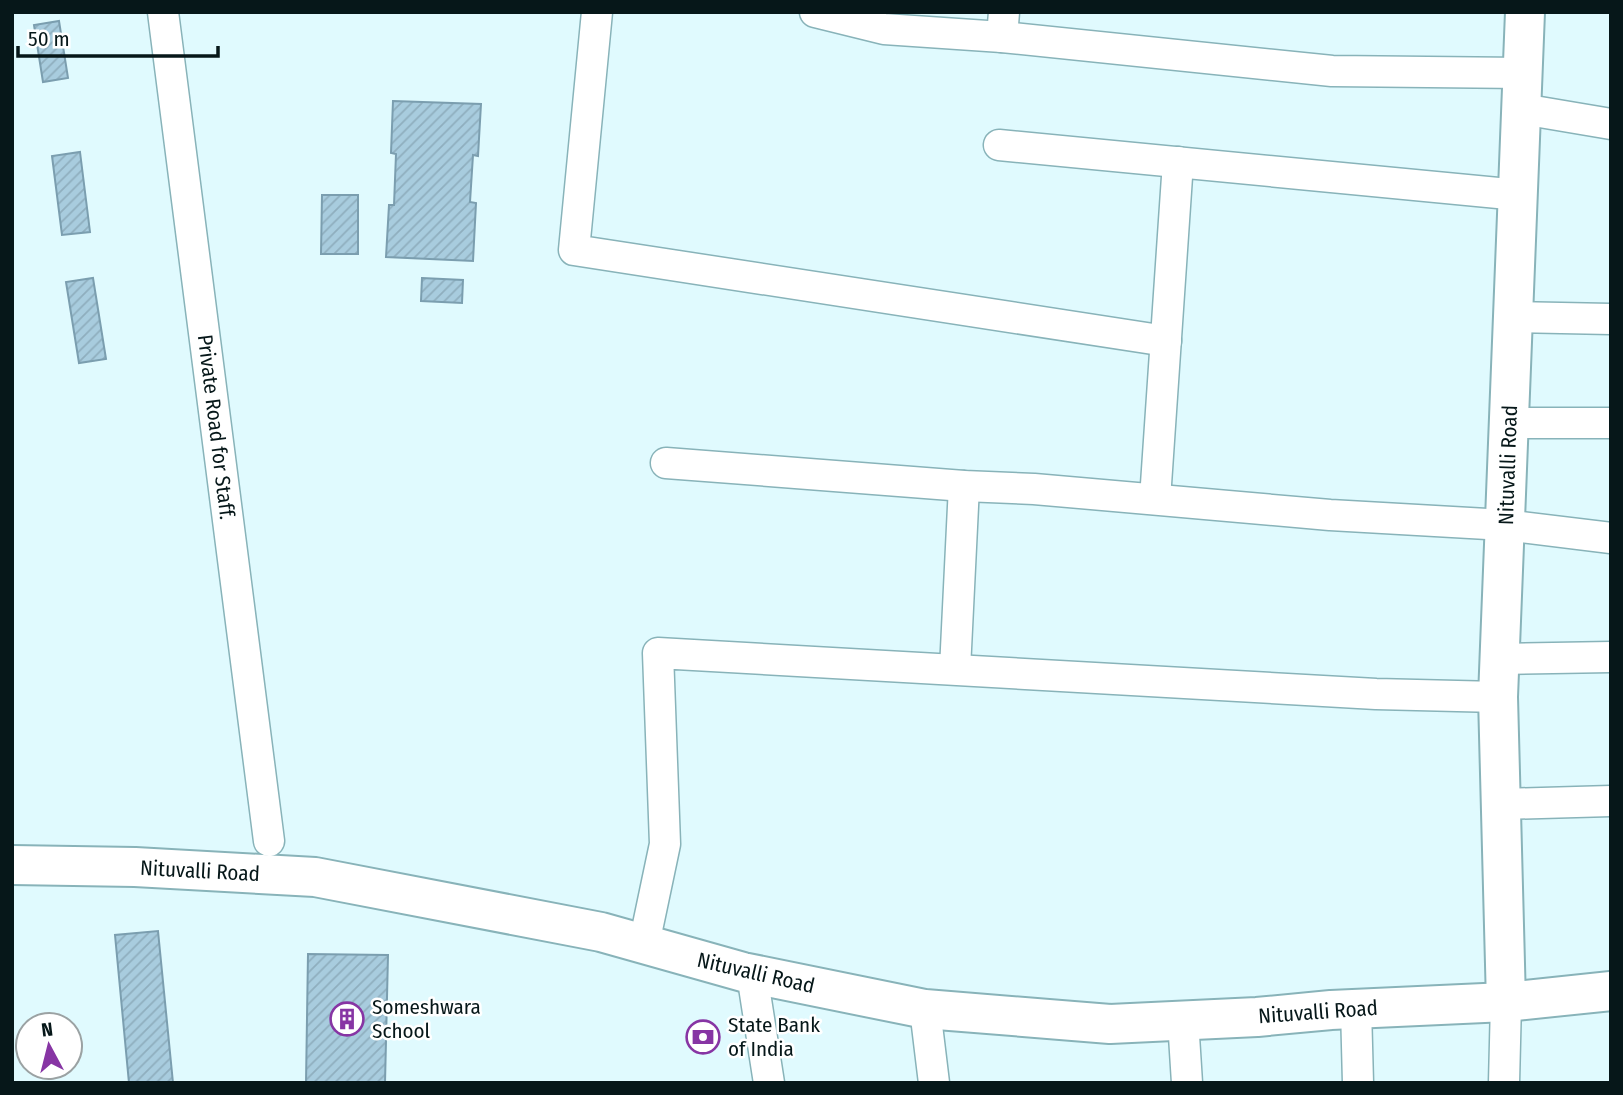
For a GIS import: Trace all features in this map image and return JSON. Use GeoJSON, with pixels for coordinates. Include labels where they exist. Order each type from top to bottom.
{"type":"FeatureCollection","features":[{"type":"Feature","properties":{"kind":"street","name":"Private Road for Staff."},"geometry":{"type":"LineString","coordinates":[[163,12],[269,841]]}},
{"type":"Feature","properties":{"kind":"street"},"geometry":{"type":"LineString","coordinates":[[597,12],[574,250],[1166,341]]}},
{"type":"Feature","properties":{"kind":"street"},"geometry":{"type":"LineString","coordinates":[[816,12],[884,29],[1003,25],[1332,71],[1522,91],[1611,124]]}},
{"type":"Feature","properties":{"kind":"street","name":"Nituvalli Road"},"geometry":{"type":"LineString","coordinates":[[1506,1002],[1503,804],[1498,697],[1525,12]]}},
{"type":"Feature","properties":{"kind":"street"},"geometry":{"type":"LineString","coordinates":[[999,145],[1519,195]]}},
{"type":"Feature","properties":{"kind":"street"},"geometry":{"type":"LineString","coordinates":[[1155,499],[1178,162]]}},
{"type":"Feature","properties":{"kind":"street"},"geometry":{"type":"LineString","coordinates":[[1514,317],[1611,319]]}},
{"type":"Feature","properties":{"kind":"street"},"geometry":{"type":"LineString","coordinates":[[1510,423],[1611,423]]}},
{"type":"Feature","properties":{"kind":"street"},"geometry":{"type":"LineString","coordinates":[[666,463],[1505,525],[1611,538]]}},
{"type":"Feature","properties":{"kind":"street"},"geometry":{"type":"LineString","coordinates":[[955,669],[964,486]]}},
{"type":"Feature","properties":{"kind":"street"},"geometry":{"type":"LineString","coordinates":[[644,944],[665,844],[658,653],[1376,694],[1498,697]]}},
{"type":"Feature","properties":{"kind":"street"},"geometry":{"type":"LineString","coordinates":[[1500,659],[1611,657]]}},
{"type":"Feature","properties":{"kind":"street"},"geometry":{"type":"LineString","coordinates":[[1503,804],[1611,801]]}},
{"type":"Feature","properties":{"kind":"street","name":"Nituvalli Road"},"geometry":{"type":"LineString","coordinates":[[12,865],[135,867],[315,877],[601,932],[752,974],[925,1009],[1111,1024],[1506,1002],[1611,991]]}},
{"type":"Feature","properties":{"kind":"street"},"geometry":{"type":"LineString","coordinates":[[752,974],[769,1083]]}},
{"type":"Feature","properties":{"kind":"street"},"geometry":{"type":"LineString","coordinates":[[1504,1083],[1506,1002]]}},
{"type":"Feature","properties":{"kind":"street"},"geometry":{"type":"LineString","coordinates":[[925,1009],[934,1083]]}},
{"type":"Feature","properties":{"kind":"street"},"geometry":{"type":"LineString","coordinates":[[1356,1009],[1358,1083]]}},
{"type":"Feature","properties":{"kind":"street"},"geometry":{"type":"LineString","coordinates":[[1183,1020],[1187,1083]]}},
{"type":"Feature","properties":{"kind":"building"},"geometry":{"type":"Polygon","coordinates":[[[59,21],[68,78],[43,82],[34,25],[59,21]]]}},
{"type":"Feature","properties":{"kind":"building"},"geometry":{"type":"Polygon","coordinates":[[[393,101],[481,104],[478,156],[473,155],[470,202],[476,203],[473,261],[386,257],[389,205],[394,205],[396,154],[391,153],[393,101]]]}},
{"type":"Feature","properties":{"kind":"building"},"geometry":{"type":"Polygon","coordinates":[[[80,152],[90,232],[62,235],[52,156],[80,152]]]}},
{"type":"Feature","properties":{"kind":"building"},"geometry":{"type":"Polygon","coordinates":[[[322,195],[358,195],[358,254],[321,254],[322,195]]]}},
{"type":"Feature","properties":{"kind":"building"},"geometry":{"type":"Polygon","coordinates":[[[93,278],[106,359],[79,363],[66,282],[93,278]]]}},
{"type":"Feature","properties":{"kind":"building"},"geometry":{"type":"Polygon","coordinates":[[[422,278],[463,280],[462,303],[421,301],[422,278]]]}},
{"type":"Feature","properties":{"kind":"building"},"geometry":{"type":"Polygon","coordinates":[[[158,931],[173,1083],[129,1083],[115,935],[158,931]]]}},
{"type":"Feature","properties":{"kind":"building","name":"Someshwara School"},"geometry":{"type":"Polygon","coordinates":[[[308,954],[388,955],[385,1083],[306,1083],[308,954]]]}},
{"type":"Feature","properties":{"kind":"place","name":"Someshwara School"},"geometry":{"type":"Point","coordinates":[347,1019]}},
{"type":"Feature","properties":{"kind":"place","name":"State Bank of India"},"geometry":{"type":"Point","coordinates":[703,1037]}}]}
